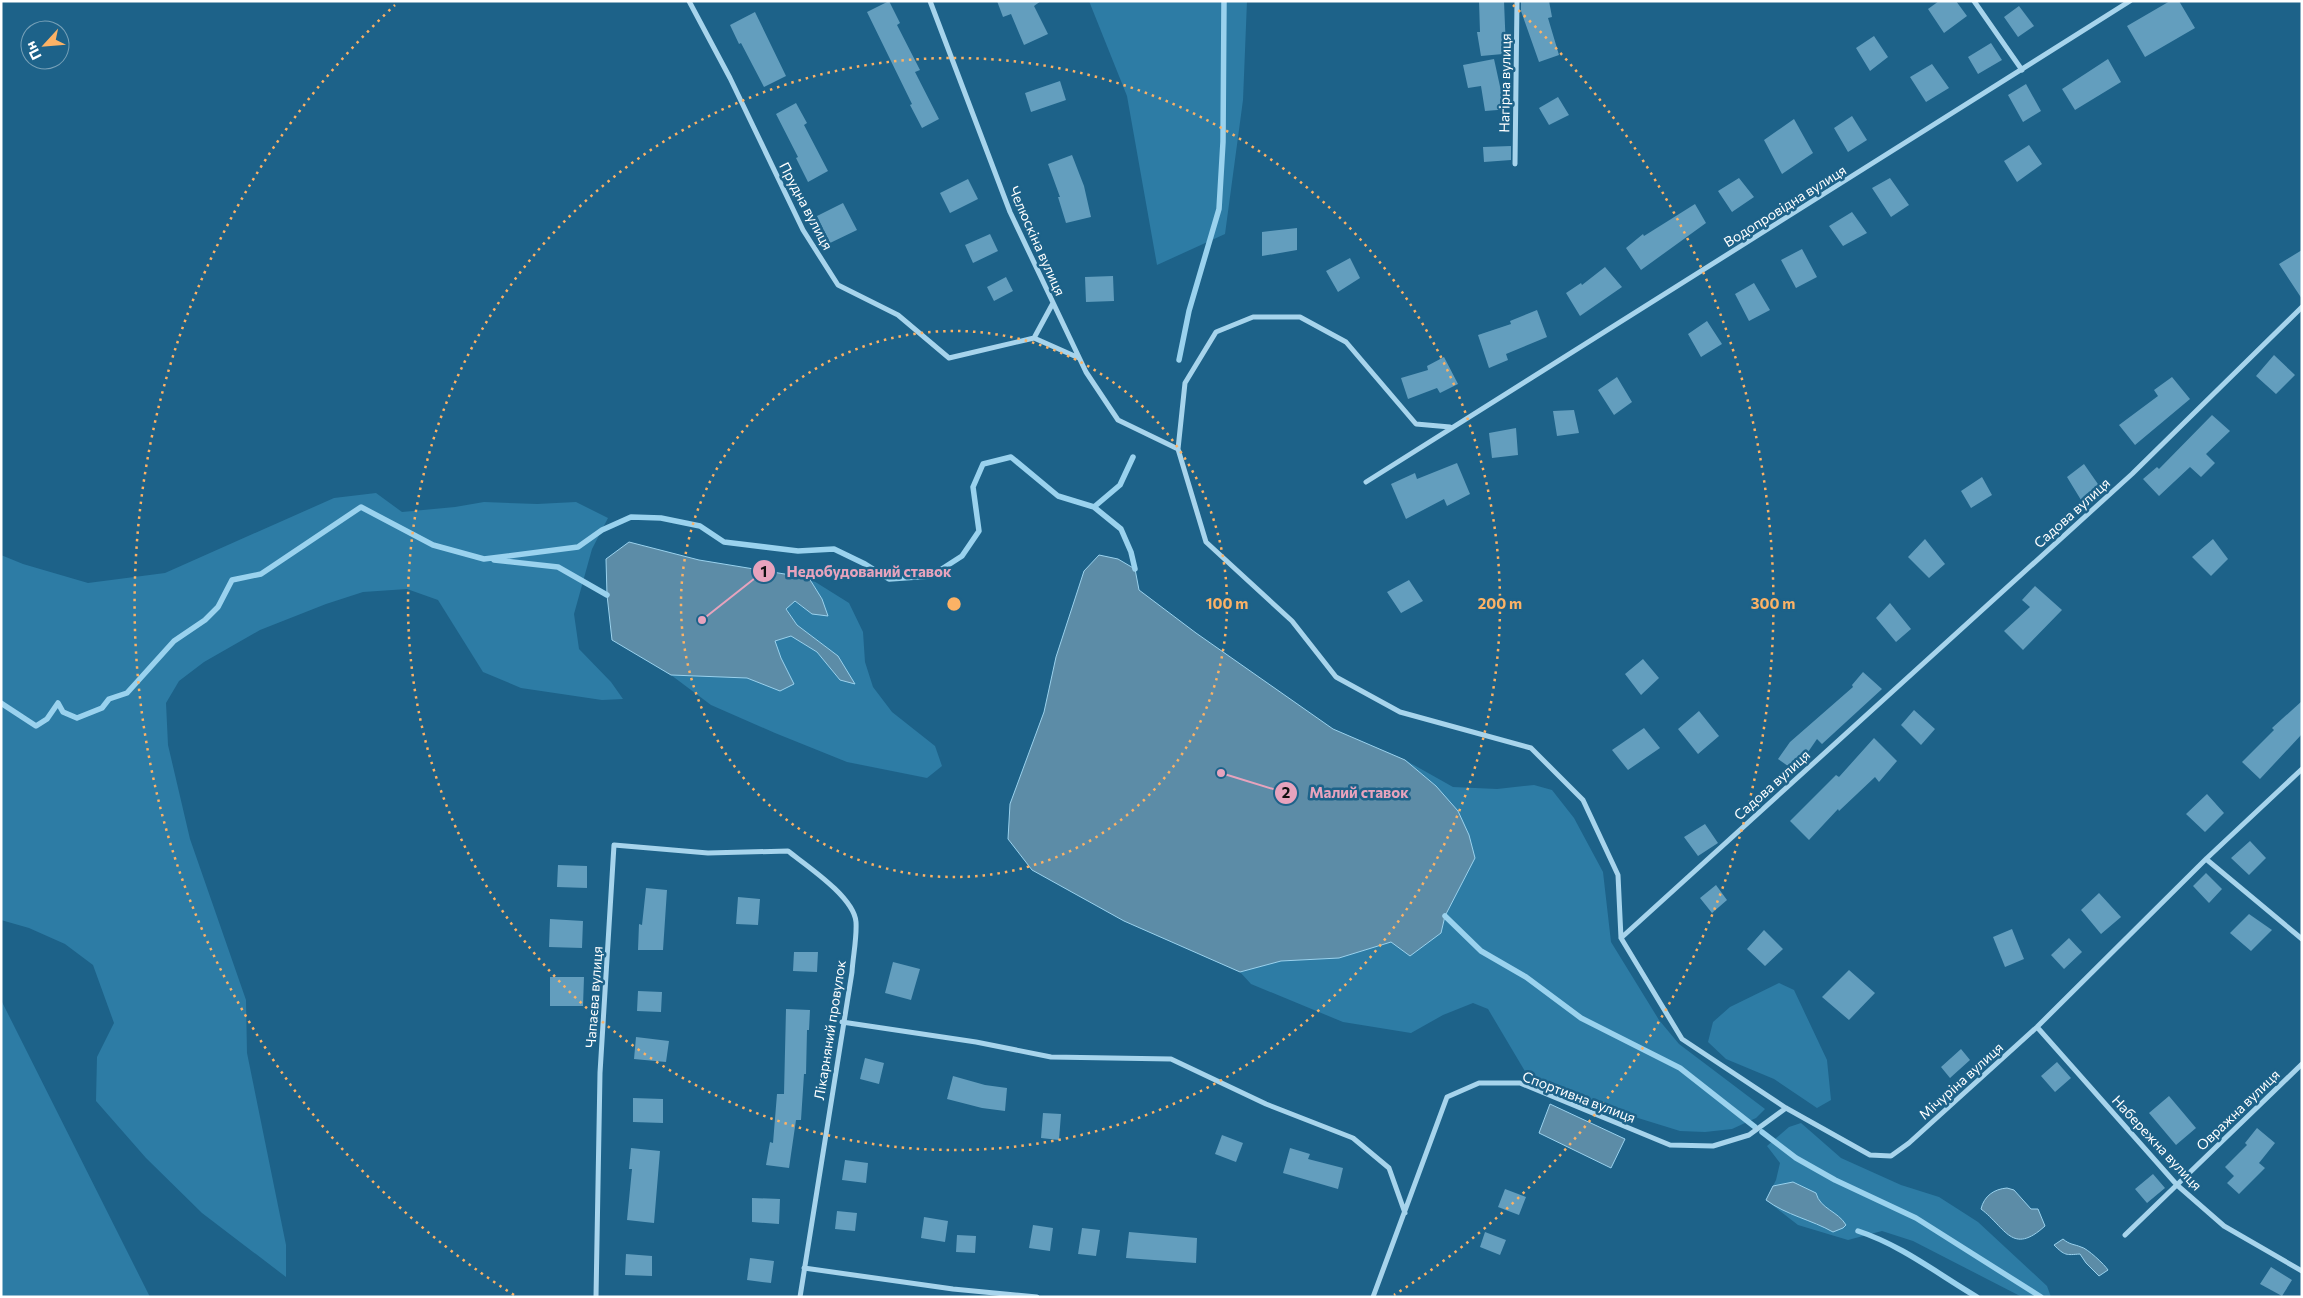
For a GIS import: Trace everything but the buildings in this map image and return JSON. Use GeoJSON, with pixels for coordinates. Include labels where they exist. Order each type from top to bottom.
{"type":"FeatureCollection","features":[{"type":"Feature","properties":{"kind":"street","name":"Прудна вулиця"},"geometry":{"type":"LineString","coordinates":[[689,1],[730,78],[803,230],[838,285],[898,315],[949,358],[1034,338]]}},
{"type":"Feature","properties":{"kind":"street","name":"Челюскіна вулиця"},"geometry":{"type":"LineString","coordinates":[[930,1],[1010,212],[1086,372],[1118,420],[1178,449]]}},
{"type":"Feature","properties":{"kind":"street","name":"Нагірна вулиця"},"geometry":{"type":"LineString","coordinates":[[1515,164],[1517,1]]}},
{"type":"Feature","properties":{"kind":"street"},"geometry":{"type":"LineString","coordinates":[[1974,1],[2022,70]]}},
{"type":"Feature","properties":{"kind":"street","name":"Водопровідна вулиця"},"geometry":{"type":"LineString","coordinates":[[1366,482],[1450,427],[2130,1]]}},
{"type":"Feature","properties":{"kind":"street"},"geometry":{"type":"LineString","coordinates":[[1053,303],[1034,338],[1079,358]]}},
{"type":"Feature","properties":{"kind":"street","name":"Садова вулиця"},"geometry":{"type":"LineString","coordinates":[[1621,938],[2132,474],[2302,307]]}},
{"type":"Feature","properties":{"kind":"street"},"geometry":{"type":"LineString","coordinates":[[1450,427],[1416,424],[1346,342],[1300,317],[1253,317],[1216,332],[1185,383],[1178,449],[1206,542],[1292,621],[1336,677],[1400,712],[1531,748],[1583,800],[1618,875],[1621,938]]}},
{"type":"Feature","properties":{"kind":"street","name":"Мічуріна вулиця"},"geometry":{"type":"LineString","coordinates":[[1621,938],[1682,1039],[1786,1108],[1870,1155],[1891,1156],[1909,1143],[2037,1027],[2206,859],[2302,769]]}},
{"type":"Feature","properties":{"kind":"street","name":"Чапаєва вулиця"},"geometry":{"type":"LineString","coordinates":[[596,1297],[600,1073],[614,845],[708,853],[760,851]]}},
{"type":"Feature","properties":{"kind":"street","name":"Лікарняний провулок"},"geometry":{"type":"LineString","coordinates":[[760,851],[788,851],[826,882],[853,909],[856,922],[852,972],[842,1022],[800,1297]]}},
{"type":"Feature","properties":{"kind":"street"},"geometry":{"type":"LineString","coordinates":[[2206,859],[2302,939]]}},
{"type":"Feature","properties":{"kind":"street"},"geometry":{"type":"LineString","coordinates":[[842,1022],[976,1042],[1051,1057],[1171,1059],[1266,1104],[1353,1138],[1389,1168],[1405,1213]]}},
{"type":"Feature","properties":{"kind":"street","name":"Набережна вулиця"},"geometry":{"type":"LineString","coordinates":[[2037,1027],[2177,1185],[2224,1226],[2302,1270]]}},
{"type":"Feature","properties":{"kind":"street","name":"Овражна вулиця"},"geometry":{"type":"LineString","coordinates":[[2126,1235],[2302,1064]]}},
{"type":"Feature","properties":{"kind":"street","name":"Спортивна вулиця"},"geometry":{"type":"LineString","coordinates":[[1373,1297],[1447,1097],[1479,1083],[1520,1083],[1670,1145],[1713,1146],[1722,1144],[1749,1135],[1786,1108]]}},
{"type":"Feature","properties":{"kind":"street"},"geometry":{"type":"LineString","coordinates":[[804,1268],[953,1289],[1037,1297]]}},
{"type":"Feature","properties":{"kind":"shaded area"},"geometry":{"type":"Polygon","coordinates":[[[1089,1],[1247,1],[1243,100],[1225,234],[1157,265],[1127,96],[1089,1]]]}},
{"type":"Feature","properties":{"kind":"shaded area"},"geometry":{"type":"Polygon","coordinates":[[[376,493],[402,512],[484,502],[537,504],[576,502],[608,518],[592,549],[574,614],[579,649],[611,682],[623,699],[602,700],[521,688],[483,672],[438,600],[407,589],[363,592],[326,604],[260,630],[204,662],[179,681],[166,703],[168,745],[190,839],[246,1000],[247,1053],[286,1245],[286,1277],[202,1213],[146,1158],[96,1101],[97,1057],[114,1023],[93,965],[65,944],[29,928],[1,920],[1,555],[23,564],[88,583],[165,573],[334,498],[376,493]]]}},
{"type":"Feature","properties":{"kind":"shaded area"},"geometry":{"type":"Polygon","coordinates":[[[629,542],[699,560],[809,578],[822,599],[828,616],[812,614],[795,601],[786,609],[797,625],[838,656],[855,684],[840,680],[817,652],[791,636],[775,641],[794,684],[780,691],[747,678],[671,675],[612,640],[607,595],[606,559],[629,542]]]}},
{"type":"Feature","properties":{"kind":"shaded area"},"geometry":{"type":"Polygon","coordinates":[[[1099,555],[1118,559],[1135,569],[1139,590],[1196,633],[1333,729],[1405,760],[1436,786],[1458,811],[1469,835],[1475,858],[1445,916],[1441,933],[1410,956],[1391,942],[1339,958],[1281,961],[1240,972],[1124,921],[1032,870],[1008,839],[1010,804],[1044,712],[1056,657],[1084,571],[1099,555]]]}},
{"type":"Feature","properties":{"kind":"shaded area"},"geometry":{"type":"Polygon","coordinates":[[[809,578],[849,603],[863,632],[865,662],[873,687],[892,712],[935,746],[942,766],[927,778],[847,762],[711,705],[671,675],[747,678],[780,691],[781,658],[774,641],[791,636],[817,652],[840,680],[838,656],[797,625],[786,608],[794,601],[812,614],[822,599],[809,578]]]}},
{"type":"Feature","properties":{"kind":"shaded area"},"geometry":{"type":"Polygon","coordinates":[[[1405,760],[1453,787],[1497,789],[1534,785],[1552,790],[1574,818],[1603,872],[1611,942],[1659,1020],[1679,1044],[1765,1109],[1756,1118],[1732,1129],[1705,1132],[1680,1131],[1609,1109],[1526,1073],[1488,1009],[1473,1003],[1443,1015],[1411,1033],[1343,1022],[1251,984],[1240,972],[1281,961],[1339,958],[1391,942],[1441,933],[1445,916],[1474,858],[1469,835],[1436,786],[1405,760]]]}},
{"type":"Feature","properties":{"kind":"shaded area"},"geometry":{"type":"Polygon","coordinates":[[[1779,983],[1794,990],[1827,1060],[1831,1100],[1817,1108],[1774,1079],[1726,1059],[1708,1042],[1713,1022],[1730,1007],[1779,983]]]}},
{"type":"Feature","properties":{"kind":"shaded area"},"geometry":{"type":"Polygon","coordinates":[[[1,1000],[150,1297],[1,1297],[1,1000]]]}},
{"type":"Feature","properties":{"kind":"shaded area"},"geometry":{"type":"Polygon","coordinates":[[[1550,1104],[1625,1139],[1611,1168],[1539,1133],[1550,1104]]]}},
{"type":"Feature","properties":{"kind":"shaded area"},"geometry":{"type":"Polygon","coordinates":[[[1801,1123],[1841,1158],[1901,1185],[1939,1197],[1978,1222],[2047,1286],[2051,1297],[2022,1297],[1913,1241],[1882,1231],[1848,1240],[1798,1225],[1766,1200],[1776,1180],[1780,1163],[1767,1146],[1789,1127],[1801,1123]]]}},
{"type":"Feature","properties":{"kind":"shaded area"},"geometry":{"type":"Polygon","coordinates":[[[1793,1182],[1816,1193],[1821,1203],[1839,1216],[1846,1225],[1833,1232],[1782,1210],[1766,1200],[1773,1186],[1793,1182]]]}},
{"type":"Feature","properties":{"kind":"shaded area"},"geometry":{"type":"Polygon","coordinates":[[[2007,1188],[2014,1190],[2031,1209],[2038,1209],[2045,1226],[2034,1235],[2025,1239],[2017,1239],[2010,1236],[1981,1209],[1982,1204],[1990,1194],[2007,1188]]]}},
{"type":"Feature","properties":{"kind":"shaded area"},"geometry":{"type":"Polygon","coordinates":[[[2063,1239],[2087,1250],[2108,1270],[2099,1276],[2080,1254],[2063,1253],[2054,1245],[2063,1239]]]}},
{"type":"Feature","properties":{"kind":"waterway"},"geometry":{"type":"LineString","coordinates":[[1179,360],[1189,311],[1219,209],[1223,142],[1224,1]]}},
{"type":"Feature","properties":{"kind":"waterway"},"geometry":{"type":"LineString","coordinates":[[1,703],[36,726],[47,719],[58,703],[63,712],[77,718],[102,708],[109,699],[127,693],[174,641],[205,620],[218,607],[232,580],[261,574],[361,507],[433,545],[484,559],[578,547],[602,530],[631,517],[661,518],[700,526],[724,542],[798,551],[834,549],[865,564],[889,579],[931,576],[962,556],[979,531],[973,487],[983,464],[1011,457],[1058,496],[1094,507],[1121,529],[1131,552],[1135,569]]}},
{"type":"Feature","properties":{"kind":"waterway"},"geometry":{"type":"LineString","coordinates":[[1094,507],[1120,485],[1133,457]]}},
{"type":"Feature","properties":{"kind":"waterway"},"geometry":{"type":"LineString","coordinates":[[494,560],[558,567],[607,595]]}},
{"type":"Feature","properties":{"kind":"waterway"},"geometry":{"type":"LineString","coordinates":[[1445,916],[1481,951],[1526,977],[1581,1018],[1680,1068],[1755,1127]]}},
{"type":"Feature","properties":{"kind":"waterway"},"geometry":{"type":"LineString","coordinates":[[1762,1132],[1796,1158],[1835,1180],[1916,1218],[2041,1297]]}},
{"type":"Feature","properties":{"kind":"waterway"},"geometry":{"type":"LineString","coordinates":[[1858,1231],[1904,1252],[1977,1297]]}},
{"type":"Feature","properties":{"kind":"place","name":"Недобудований ставок"},"geometry":{"type":"Point","coordinates":[702,620]}},
{"type":"Feature","properties":{"kind":"place","name":"Малий ставок"},"geometry":{"type":"Point","coordinates":[1221,773]}}]}
